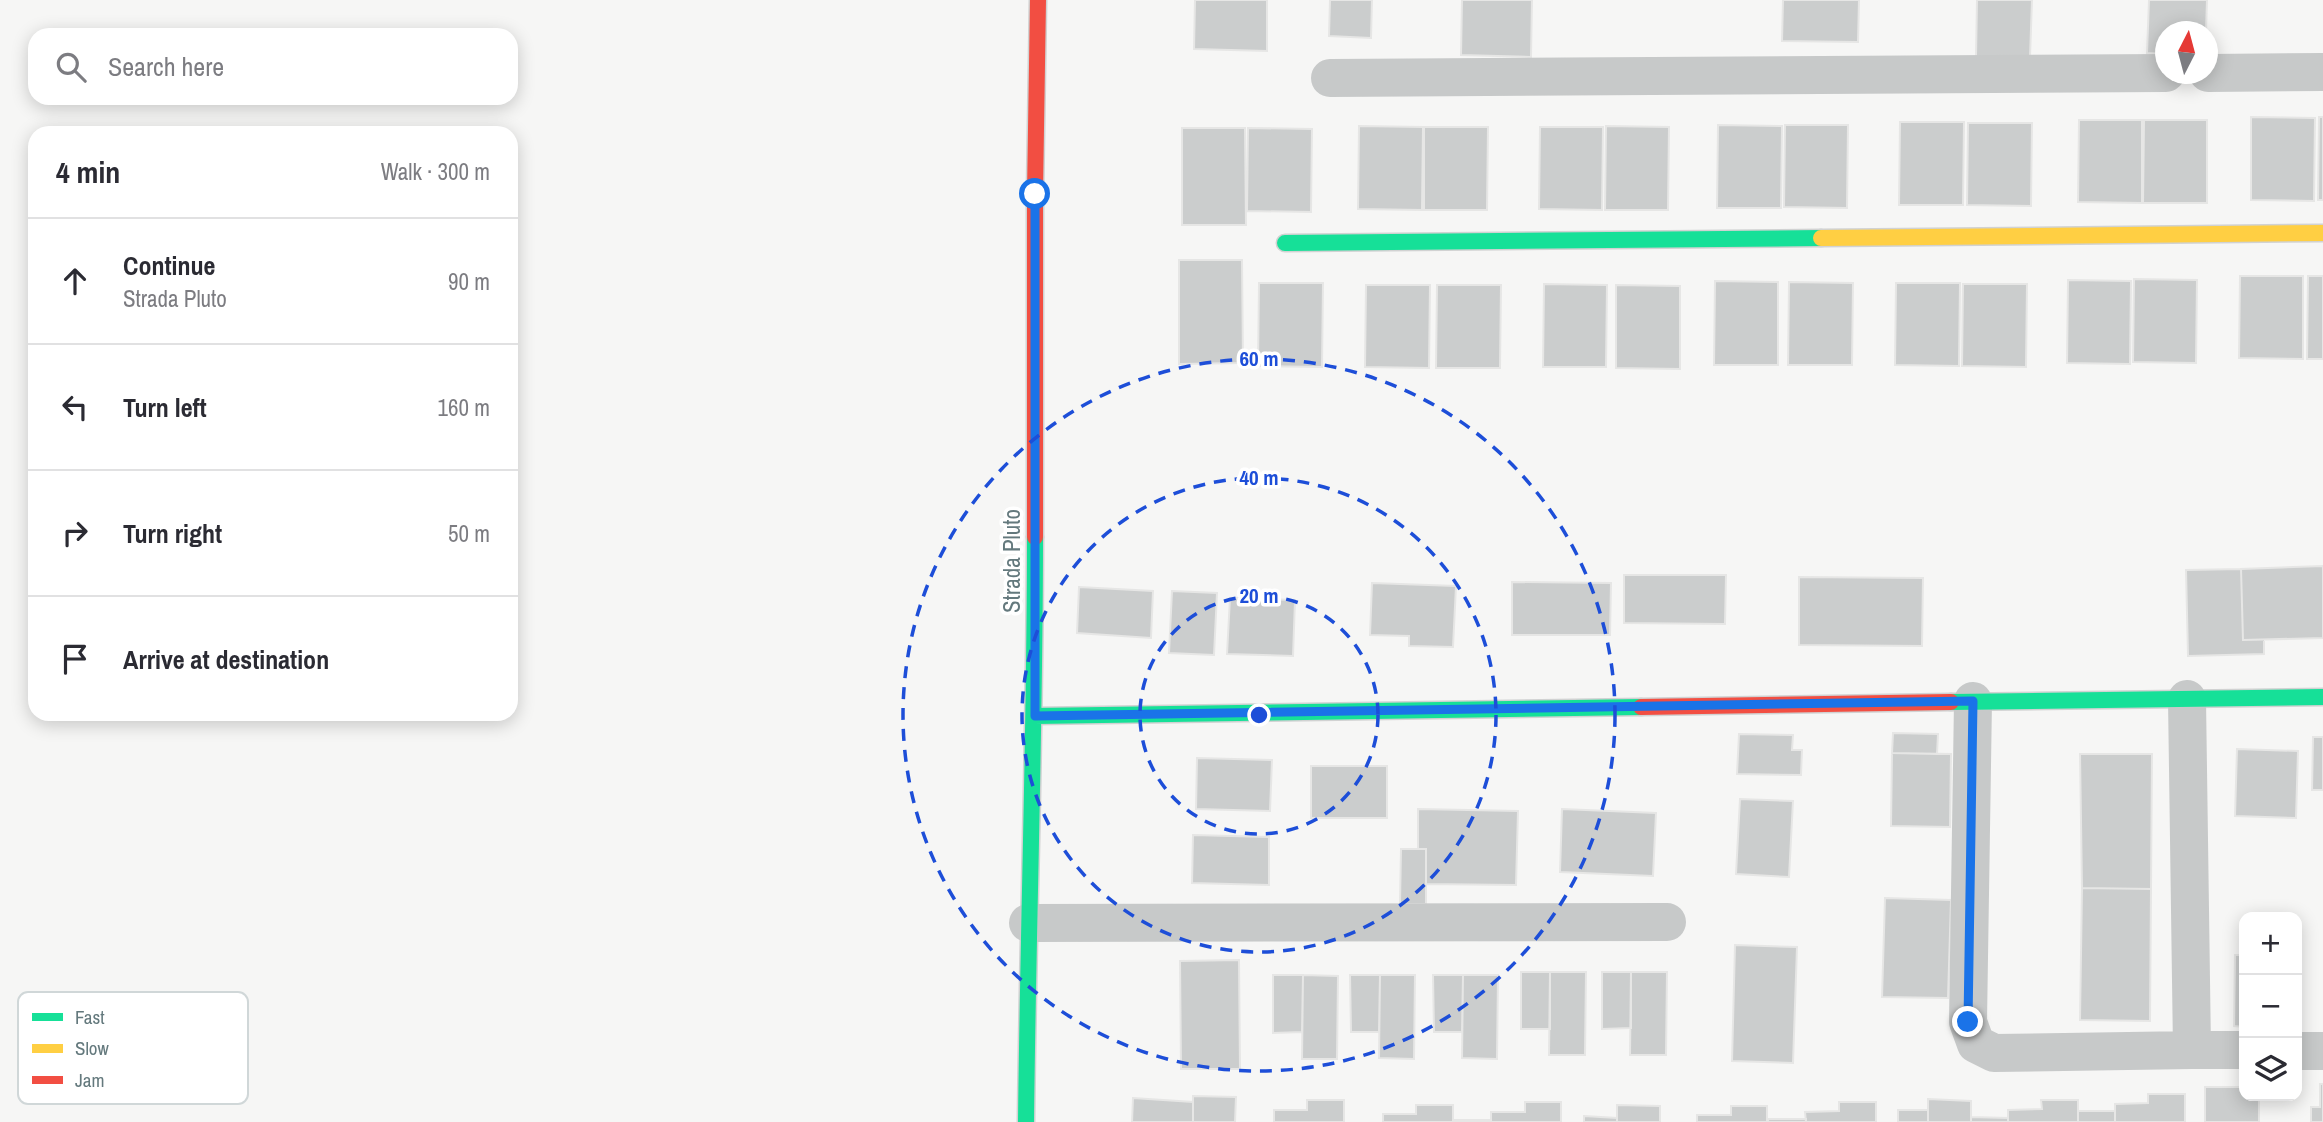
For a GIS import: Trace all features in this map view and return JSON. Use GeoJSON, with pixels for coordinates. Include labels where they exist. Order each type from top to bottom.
{"type":"FeatureCollection","features":[{"type":"Feature","properties":{"kind":"street","name":"Strada Pluto"},"geometry":{"type":"LineString","coordinates":[[1026,1122],[1028,923],[1035,716],[1035,194],[1038,0]]}},
{"type":"Feature","properties":{"kind":"street"},"geometry":{"type":"LineString","coordinates":[[2218,73],[2323,72]]}},
{"type":"Feature","properties":{"kind":"street"},"geometry":{"type":"LineString","coordinates":[[1330,78],[2155,73]]}},
{"type":"Feature","properties":{"kind":"street"},"geometry":{"type":"LineString","coordinates":[[1285,243],[2323,233]]}},
{"type":"Feature","properties":{"kind":"street"},"geometry":{"type":"LineString","coordinates":[[1035,716],[2323,697]]}},
{"type":"Feature","properties":{"kind":"street"},"geometry":{"type":"LineString","coordinates":[[2187,699],[2192,1050]]}},
{"type":"Feature","properties":{"kind":"street"},"geometry":{"type":"LineString","coordinates":[[1973,701],[1968,1022],[1976,1044],[1994,1054],[2239,1051]]}},
{"type":"Feature","properties":{"kind":"street"},"geometry":{"type":"LineString","coordinates":[[1028,923],[1667,922]]}},
{"type":"Feature","properties":{"kind":"street"},"geometry":{"type":"LineString","coordinates":[[2302,1051],[2323,1051]]}},
{"type":"Feature","properties":{"kind":"building"},"geometry":{"type":"Polygon","coordinates":[[[1195,0],[1267,0],[1267,51],[1194,49],[1195,0]]]}},
{"type":"Feature","properties":{"kind":"building"},"geometry":{"type":"Polygon","coordinates":[[[1330,0],[1372,0],[1371,38],[1329,36],[1330,0]]]}},
{"type":"Feature","properties":{"kind":"building"},"geometry":{"type":"Polygon","coordinates":[[[1462,0],[1532,0],[1531,57],[1461,55],[1462,0]]]}},
{"type":"Feature","properties":{"kind":"building"},"geometry":{"type":"Polygon","coordinates":[[[1783,0],[1859,0],[1858,42],[1782,41],[1783,0]]]}},
{"type":"Feature","properties":{"kind":"building"},"geometry":{"type":"Polygon","coordinates":[[[1977,0],[2032,0],[2030,57],[1976,57],[1977,0]]]}},
{"type":"Feature","properties":{"kind":"building"},"geometry":{"type":"Polygon","coordinates":[[[2149,0],[2207,0],[2206,21],[2155,21],[2155,53],[2147,53],[2149,0]]]}},
{"type":"Feature","properties":{"kind":"building"},"geometry":{"type":"Polygon","coordinates":[[[2251,117],[2315,118],[2314,201],[2251,200],[2251,117]]]}},
{"type":"Feature","properties":{"kind":"building"},"geometry":{"type":"Polygon","coordinates":[[[2319,117],[2323,117],[2323,200],[2318,200],[2319,117]]]}},
{"type":"Feature","properties":{"kind":"building"},"geometry":{"type":"Polygon","coordinates":[[[2079,120],[2142,120],[2142,203],[2078,202],[2079,120]]]}},
{"type":"Feature","properties":{"kind":"building"},"geometry":{"type":"Polygon","coordinates":[[[2144,120],[2207,120],[2207,203],[2143,203],[2144,120]]]}},
{"type":"Feature","properties":{"kind":"building"},"geometry":{"type":"Polygon","coordinates":[[[1900,122],[1964,122],[1963,205],[1899,205],[1900,122]]]}},
{"type":"Feature","properties":{"kind":"building"},"geometry":{"type":"Polygon","coordinates":[[[1968,123],[2032,123],[2031,206],[1967,205],[1968,123]]]}},
{"type":"Feature","properties":{"kind":"building"},"geometry":{"type":"Polygon","coordinates":[[[1718,125],[1782,126],[1781,208],[1717,208],[1718,125]]]}},
{"type":"Feature","properties":{"kind":"building"},"geometry":{"type":"Polygon","coordinates":[[[1785,125],[1848,125],[1847,208],[1784,207],[1785,125]]]}},
{"type":"Feature","properties":{"kind":"building"},"geometry":{"type":"Polygon","coordinates":[[[1359,126],[1423,127],[1422,210],[1358,209],[1359,126]]]}},
{"type":"Feature","properties":{"kind":"building"},"geometry":{"type":"Polygon","coordinates":[[[1606,126],[1669,127],[1668,210],[1605,210],[1606,126]]]}},
{"type":"Feature","properties":{"kind":"building"},"geometry":{"type":"Polygon","coordinates":[[[1424,127],[1488,127],[1487,210],[1424,210],[1424,127]]]}},
{"type":"Feature","properties":{"kind":"building"},"geometry":{"type":"Polygon","coordinates":[[[1540,127],[1603,127],[1602,210],[1539,209],[1540,127]]]}},
{"type":"Feature","properties":{"kind":"building"},"geometry":{"type":"Polygon","coordinates":[[[1182,128],[1245,128],[1246,225],[1182,225],[1182,128]]]}},
{"type":"Feature","properties":{"kind":"building"},"geometry":{"type":"Polygon","coordinates":[[[1248,128],[1312,129],[1311,212],[1247,211],[1248,128]]]}},
{"type":"Feature","properties":{"kind":"building"},"geometry":{"type":"Polygon","coordinates":[[[1179,260],[1242,260],[1243,363],[1179,364],[1179,260]]]}},
{"type":"Feature","properties":{"kind":"building"},"geometry":{"type":"Polygon","coordinates":[[[2240,276],[2303,276],[2303,359],[2239,358],[2240,276]]]}},
{"type":"Feature","properties":{"kind":"building"},"geometry":{"type":"Polygon","coordinates":[[[2308,276],[2323,276],[2323,359],[2307,359],[2308,276]]]}},
{"type":"Feature","properties":{"kind":"building"},"geometry":{"type":"Polygon","coordinates":[[[2134,279],[2197,280],[2196,363],[2133,362],[2134,279]]]}},
{"type":"Feature","properties":{"kind":"building"},"geometry":{"type":"Polygon","coordinates":[[[2068,280],[2131,281],[2130,364],[2067,363],[2068,280]]]}},
{"type":"Feature","properties":{"kind":"building"},"geometry":{"type":"Polygon","coordinates":[[[1715,281],[1778,282],[1778,365],[1714,365],[1715,281]]]}},
{"type":"Feature","properties":{"kind":"building"},"geometry":{"type":"Polygon","coordinates":[[[1789,282],[1853,283],[1852,365],[1788,365],[1789,282]]]}},
{"type":"Feature","properties":{"kind":"building"},"geometry":{"type":"Polygon","coordinates":[[[1259,283],[1323,283],[1322,367],[1258,366],[1259,283]]]}},
{"type":"Feature","properties":{"kind":"building"},"geometry":{"type":"Polygon","coordinates":[[[1896,283],[1960,283],[1959,366],[1895,365],[1896,283]]]}},
{"type":"Feature","properties":{"kind":"building"},"geometry":{"type":"Polygon","coordinates":[[[1544,284],[1607,285],[1606,367],[1543,367],[1544,284]]]}},
{"type":"Feature","properties":{"kind":"building"},"geometry":{"type":"Polygon","coordinates":[[[1963,284],[2027,284],[2026,367],[1962,366],[1963,284]]]}},
{"type":"Feature","properties":{"kind":"building"},"geometry":{"type":"Polygon","coordinates":[[[1366,285],[1430,285],[1429,368],[1365,367],[1366,285]]]}},
{"type":"Feature","properties":{"kind":"building"},"geometry":{"type":"Polygon","coordinates":[[[1437,285],[1501,285],[1500,368],[1436,368],[1437,285]]]}},
{"type":"Feature","properties":{"kind":"building"},"geometry":{"type":"Polygon","coordinates":[[[1616,285],[1680,286],[1680,369],[1616,368],[1616,285]]]}},
{"type":"Feature","properties":{"kind":"building"},"geometry":{"type":"Polygon","coordinates":[[[2323,566],[2323,638],[2243,640],[2241,569],[2323,566]]]}},
{"type":"Feature","properties":{"kind":"building"},"geometry":{"type":"Polygon","coordinates":[[[2241,569],[2243,640],[2264,640],[2264,654],[2188,656],[2186,570],[2241,569]]]}},
{"type":"Feature","properties":{"kind":"building"},"geometry":{"type":"Polygon","coordinates":[[[1624,575],[1726,575],[1725,624],[1624,623],[1624,575]]]}},
{"type":"Feature","properties":{"kind":"building"},"geometry":{"type":"Polygon","coordinates":[[[1799,577],[1923,578],[1922,646],[1799,645],[1799,577]]]}},
{"type":"Feature","properties":{"kind":"building"},"geometry":{"type":"Polygon","coordinates":[[[1512,582],[1611,583],[1610,635],[1512,635],[1512,582]]]}},
{"type":"Feature","properties":{"kind":"building"},"geometry":{"type":"Polygon","coordinates":[[[1372,583],[1456,586],[1453,647],[1409,646],[1409,636],[1370,635],[1372,583]]]}},
{"type":"Feature","properties":{"kind":"building"},"geometry":{"type":"Polygon","coordinates":[[[1079,587],[1153,591],[1151,638],[1077,633],[1079,587]]]}},
{"type":"Feature","properties":{"kind":"building"},"geometry":{"type":"Polygon","coordinates":[[[1172,591],[1217,593],[1214,655],[1169,653],[1172,591]]]}},
{"type":"Feature","properties":{"kind":"building"},"geometry":{"type":"Polygon","coordinates":[[[1230,598],[1295,600],[1293,656],[1227,654],[1230,598]]]}},
{"type":"Feature","properties":{"kind":"building"},"geometry":{"type":"Polygon","coordinates":[[[1893,733],[1938,734],[1937,754],[1892,753],[1893,733]]]}},
{"type":"Feature","properties":{"kind":"building"},"geometry":{"type":"Polygon","coordinates":[[[1739,734],[1793,735],[1792,750],[1802,750],[1801,775],[1737,774],[1739,734]]]}},
{"type":"Feature","properties":{"kind":"building"},"geometry":{"type":"Polygon","coordinates":[[[2313,737],[2323,737],[2323,790],[2312,790],[2313,737]]]}},
{"type":"Feature","properties":{"kind":"building"},"geometry":{"type":"Polygon","coordinates":[[[2237,749],[2298,751],[2296,818],[2235,816],[2237,749]]]}},
{"type":"Feature","properties":{"kind":"building"},"geometry":{"type":"Polygon","coordinates":[[[1892,753],[1951,754],[1950,827],[1891,826],[1892,753]]]}},
{"type":"Feature","properties":{"kind":"building"},"geometry":{"type":"Polygon","coordinates":[[[2080,754],[2152,754],[2151,889],[2082,888],[2080,754]]]}},
{"type":"Feature","properties":{"kind":"building"},"geometry":{"type":"Polygon","coordinates":[[[1197,758],[1272,760],[1270,811],[1196,809],[1197,758]]]}},
{"type":"Feature","properties":{"kind":"building"},"geometry":{"type":"Polygon","coordinates":[[[1311,766],[1387,766],[1387,818],[1311,818],[1311,766]]]}},
{"type":"Feature","properties":{"kind":"building"},"geometry":{"type":"Polygon","coordinates":[[[1740,799],[1793,801],[1789,877],[1736,874],[1740,799]]]}},
{"type":"Feature","properties":{"kind":"building"},"geometry":{"type":"Polygon","coordinates":[[[1418,809],[1518,811],[1516,885],[1426,884],[1426,849],[1418,849],[1418,809]]]}},
{"type":"Feature","properties":{"kind":"building"},"geometry":{"type":"Polygon","coordinates":[[[1562,809],[1656,813],[1653,876],[1560,872],[1562,809]]]}},
{"type":"Feature","properties":{"kind":"building"},"geometry":{"type":"Polygon","coordinates":[[[1193,835],[1269,837],[1269,885],[1192,883],[1193,835]]]}},
{"type":"Feature","properties":{"kind":"building"},"geometry":{"type":"Polygon","coordinates":[[[1401,849],[1426,849],[1426,904],[1400,904],[1401,849]]]}},
{"type":"Feature","properties":{"kind":"building"},"geometry":{"type":"Polygon","coordinates":[[[2082,888],[2151,889],[2150,1021],[2080,1020],[2082,888]]]}},
{"type":"Feature","properties":{"kind":"building"},"geometry":{"type":"Polygon","coordinates":[[[1885,898],[1951,900],[1948,998],[1882,997],[1885,898]]]}},
{"type":"Feature","properties":{"kind":"building"},"geometry":{"type":"Polygon","coordinates":[[[1735,945],[1797,947],[1793,1063],[1732,1061],[1735,945]]]}},
{"type":"Feature","properties":{"kind":"building"},"geometry":{"type":"Polygon","coordinates":[[[2235,955],[2239,955],[2239,1026],[2234,1026],[2235,955]]]}},
{"type":"Feature","properties":{"kind":"building"},"geometry":{"type":"Polygon","coordinates":[[[1239,960],[1240,1069],[1181,1069],[1180,961],[1239,960]]]}},
{"type":"Feature","properties":{"kind":"building"},"geometry":{"type":"Polygon","coordinates":[[[1521,972],[1550,972],[1550,1029],[1521,1029],[1521,972]]]}},
{"type":"Feature","properties":{"kind":"building"},"geometry":{"type":"Polygon","coordinates":[[[1550,972],[1586,972],[1585,1055],[1549,1055],[1550,972]]]}},
{"type":"Feature","properties":{"kind":"building"},"geometry":{"type":"Polygon","coordinates":[[[1602,972],[1631,972],[1631,1028],[1602,1029],[1602,972]]]}},
{"type":"Feature","properties":{"kind":"building"},"geometry":{"type":"Polygon","coordinates":[[[1631,972],[1667,972],[1666,1055],[1630,1055],[1631,972]]]}},
{"type":"Feature","properties":{"kind":"building"},"geometry":{"type":"Polygon","coordinates":[[[1273,975],[1303,975],[1302,1032],[1273,1033],[1273,975]]]}},
{"type":"Feature","properties":{"kind":"building"},"geometry":{"type":"Polygon","coordinates":[[[1303,975],[1338,976],[1337,1059],[1302,1059],[1303,975]]]}},
{"type":"Feature","properties":{"kind":"building"},"geometry":{"type":"Polygon","coordinates":[[[1350,975],[1380,975],[1379,1032],[1351,1032],[1350,975]]]}},
{"type":"Feature","properties":{"kind":"building"},"geometry":{"type":"Polygon","coordinates":[[[1380,975],[1415,975],[1414,1059],[1379,1058],[1380,975]]]}},
{"type":"Feature","properties":{"kind":"building"},"geometry":{"type":"Polygon","coordinates":[[[1433,975],[1463,975],[1462,1032],[1434,1032],[1433,975]]]}},
{"type":"Feature","properties":{"kind":"building"},"geometry":{"type":"Polygon","coordinates":[[[1463,975],[1498,975],[1497,1059],[1462,1058],[1463,975]]]}},
{"type":"Feature","properties":{"kind":"building"},"geometry":{"type":"Polygon","coordinates":[[[2320,1084],[2323,1084],[2323,1122],[2311,1122],[2311,1107],[2320,1107],[2320,1084]]]}},
{"type":"Feature","properties":{"kind":"building"},"geometry":{"type":"Polygon","coordinates":[[[2205,1087],[2239,1087],[2239,1101],[2259,1101],[2259,1122],[2205,1122],[2205,1087]]]}},
{"type":"Feature","properties":{"kind":"building"},"geometry":{"type":"Polygon","coordinates":[[[2148,1094],[2185,1094],[2185,1122],[2115,1122],[2115,1104],[2148,1103],[2148,1094]]]}},
{"type":"Feature","properties":{"kind":"building"},"geometry":{"type":"Polygon","coordinates":[[[1193,1096],[1236,1097],[1235,1122],[1193,1122],[1193,1096]]]}},
{"type":"Feature","properties":{"kind":"building"},"geometry":{"type":"Polygon","coordinates":[[[1133,1098],[1193,1102],[1193,1122],[1132,1122],[1133,1098]]]}},
{"type":"Feature","properties":{"kind":"building"},"geometry":{"type":"Polygon","coordinates":[[[1928,1099],[1971,1101],[1971,1122],[1928,1122],[1928,1099]]]}},
{"type":"Feature","properties":{"kind":"building"},"geometry":{"type":"Polygon","coordinates":[[[1307,1100],[1344,1100],[1344,1122],[1274,1122],[1274,1110],[1307,1110],[1307,1100]]]}},
{"type":"Feature","properties":{"kind":"building"},"geometry":{"type":"Polygon","coordinates":[[[2041,1100],[2078,1100],[2078,1122],[2008,1122],[2008,1110],[2042,1109],[2041,1100]]]}},
{"type":"Feature","properties":{"kind":"building"},"geometry":{"type":"Polygon","coordinates":[[[1525,1102],[1561,1102],[1561,1122],[1491,1122],[1491,1112],[1525,1112],[1525,1102]]]}},
{"type":"Feature","properties":{"kind":"building"},"geometry":{"type":"Polygon","coordinates":[[[1839,1102],[1876,1102],[1876,1122],[1806,1122],[1805,1112],[1839,1111],[1839,1102]]]}},
{"type":"Feature","properties":{"kind":"building"},"geometry":{"type":"Polygon","coordinates":[[[1416,1105],[1453,1105],[1453,1122],[1383,1122],[1383,1114],[1416,1114],[1416,1105]]]}},
{"type":"Feature","properties":{"kind":"building"},"geometry":{"type":"Polygon","coordinates":[[[1617,1105],[1660,1106],[1660,1122],[1617,1122],[1617,1105]]]}},
{"type":"Feature","properties":{"kind":"building"},"geometry":{"type":"Polygon","coordinates":[[[1731,1106],[1767,1106],[1767,1122],[1697,1122],[1697,1115],[1731,1115],[1731,1106]]]}},
{"type":"Feature","properties":{"kind":"building"},"geometry":{"type":"Polygon","coordinates":[[[1898,1110],[1928,1110],[1928,1122],[1898,1122],[1898,1110]]]}},
{"type":"Feature","properties":{"kind":"building"},"geometry":{"type":"Polygon","coordinates":[[[2078,1111],[2115,1111],[2115,1122],[2078,1122],[2078,1111]]]}},
{"type":"Feature","properties":{"kind":"building"},"geometry":{"type":"Polygon","coordinates":[[[1584,1116],[1617,1118],[1617,1122],[1584,1122],[1584,1116]]]}},
{"type":"Feature","properties":{"kind":"building"},"geometry":{"type":"Polygon","coordinates":[[[1971,1117],[2008,1118],[2008,1122],[1971,1122],[1971,1117]]]}},
{"type":"Feature","properties":{"kind":"building"},"geometry":{"type":"Polygon","coordinates":[[[1768,1119],[1806,1119],[1806,1122],[1768,1122],[1768,1119]]]}},
{"type":"Feature","properties":{"kind":"building"},"geometry":{"type":"Polygon","coordinates":[[[1491,1120],[1491,1122],[1454,1122],[1491,1120]]]}},
{"type":"Feature","properties":{"kind":"traffic: fast"},"geometry":{"type":"LineString","coordinates":[[1285,243],[1821,238]]}},
{"type":"Feature","properties":{"kind":"traffic: fast"},"geometry":{"type":"LineString","coordinates":[[1026,1122],[1035,537]]}},
{"type":"Feature","properties":{"kind":"traffic: fast"},"geometry":{"type":"LineString","coordinates":[[1951,702],[2323,697]]}},
{"type":"Feature","properties":{"kind":"traffic: fast"},"geometry":{"type":"LineString","coordinates":[[1035,716],[1641,707]]}},
{"type":"Feature","properties":{"kind":"traffic: slow"},"geometry":{"type":"LineString","coordinates":[[1821,238],[2323,233]]}},
{"type":"Feature","properties":{"kind":"traffic: jam"},"geometry":{"type":"LineString","coordinates":[[1035,537],[1038,0]]}},
{"type":"Feature","properties":{"kind":"traffic: jam"},"geometry":{"type":"LineString","coordinates":[[1641,707],[1951,702]]}},
{"type":"Feature","properties":{"kind":"route"},"geometry":{"type":"LineString","coordinates":[[1035,194],[1035,716],[1973,701],[1968,1022]]}}]}
